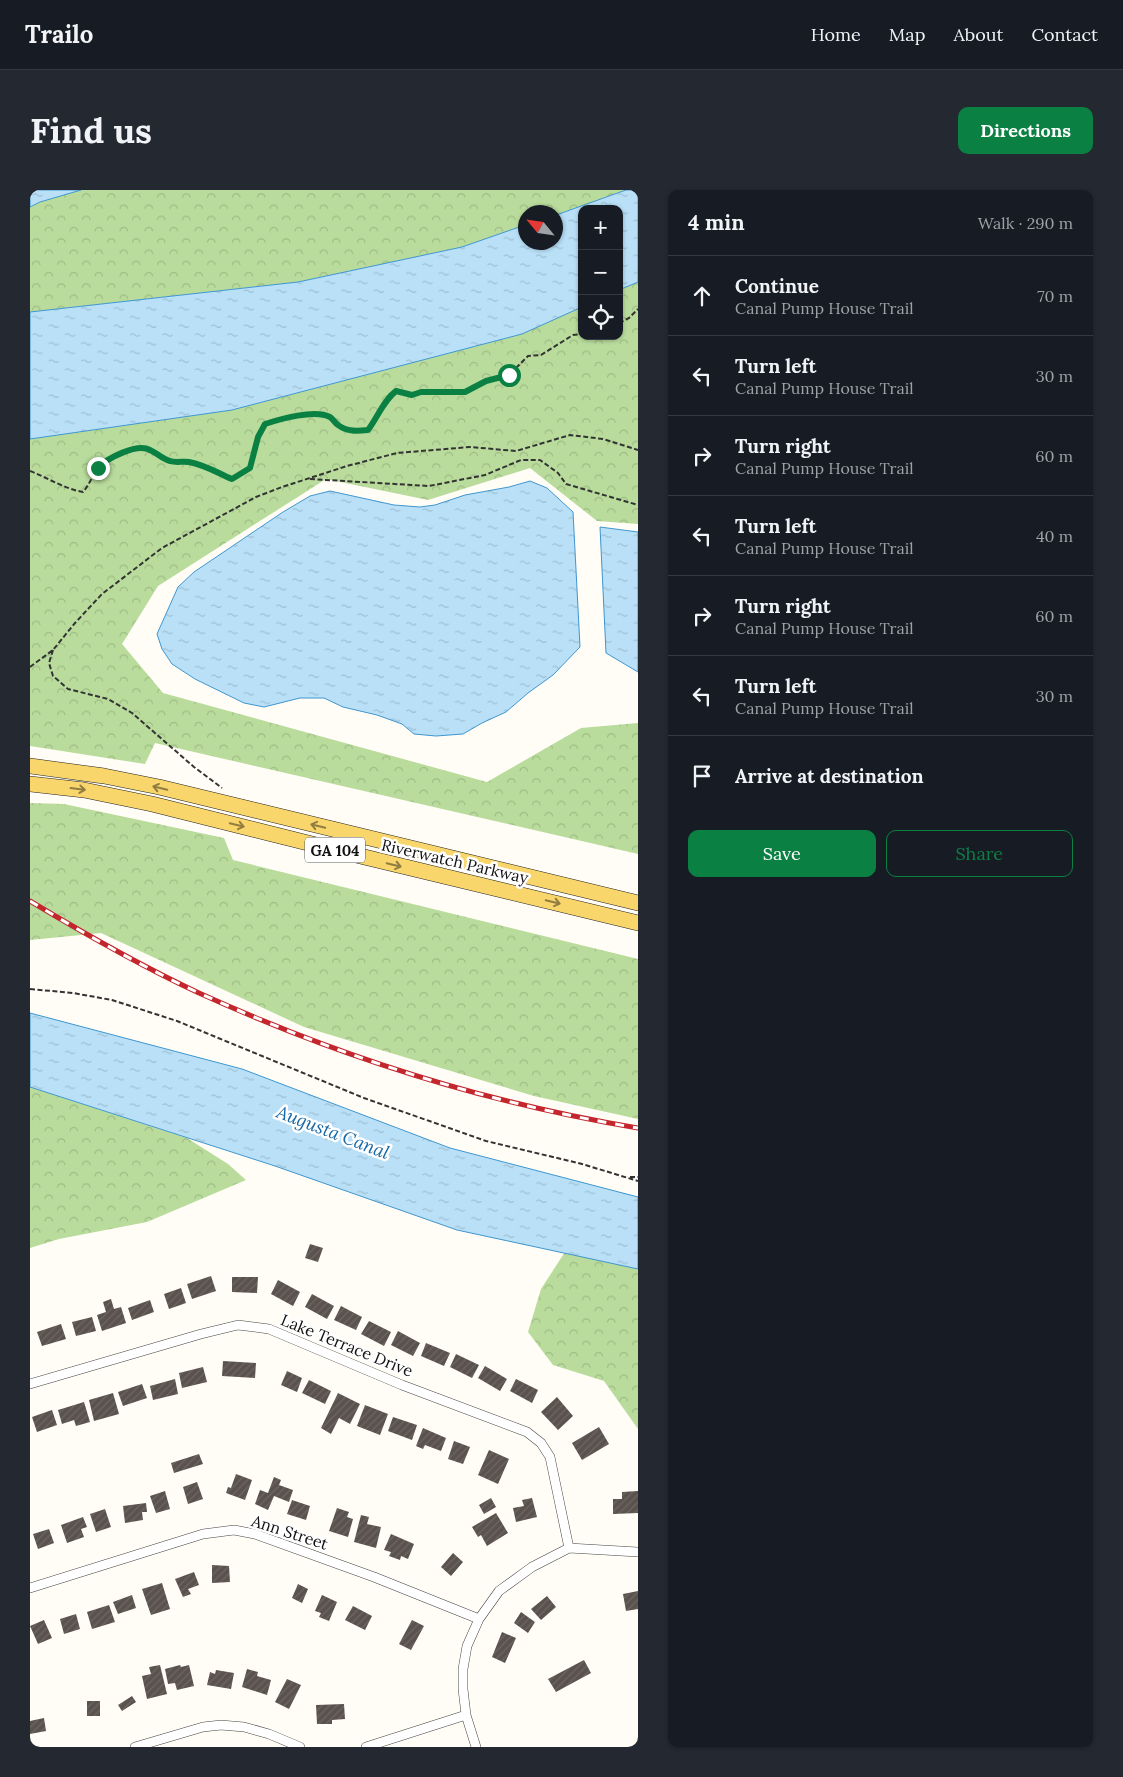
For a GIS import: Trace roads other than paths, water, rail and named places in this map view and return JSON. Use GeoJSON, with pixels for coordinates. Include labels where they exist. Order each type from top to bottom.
{"type":"FeatureCollection","features":[{"type":"Feature","properties":{"kind":"main road","name":"Riverwatch Parkway"},"geometry":{"type":"LineString","coordinates":[[30,766],[104,776],[159,787],[638,903]]}},
{"type":"Feature","properties":{"kind":"main road","name":"Riverwatch Parkway"},"geometry":{"type":"LineString","coordinates":[[30,784],[84,790],[152,804],[638,923]]}},
{"type":"Feature","properties":{"kind":"street","name":"Lake Terrace Drive"},"geometry":{"type":"LineString","coordinates":[[30,1384],[238,1325],[269,1329],[402,1385],[527,1432],[541,1443],[550,1457],[569,1548]]}},
{"type":"Feature","properties":{"kind":"street","name":"Ann Street"},"geometry":{"type":"LineString","coordinates":[[30,1588],[203,1534],[234,1530],[255,1534],[365,1573],[478,1619]]}},
{"type":"Feature","properties":{"kind":"street"},"geometry":{"type":"LineString","coordinates":[[476,1747],[466,1715],[463,1669],[467,1646],[478,1619],[499,1591],[532,1567],[569,1548],[638,1552]]}},
{"type":"Feature","properties":{"kind":"street"},"geometry":{"type":"LineString","coordinates":[[366,1747],[466,1715]]}},
{"type":"Feature","properties":{"kind":"street"},"geometry":{"type":"LineString","coordinates":[[136,1747],[204,1726],[221,1726],[244,1727],[270,1734],[300,1747]]}},
{"type":"Feature","properties":{"kind":"water"},"geometry":{"type":"Polygon","coordinates":[[[30,190],[81,190],[40,202],[30,207],[30,190]]]}},
{"type":"Feature","properties":{"kind":"water"},"geometry":{"type":"Polygon","coordinates":[[[626,190],[638,190],[638,282],[623,288],[623,205],[584,205],[626,190]]]}},
{"type":"Feature","properties":{"kind":"water"},"geometry":{"type":"Polygon","coordinates":[[[578,207],[578,309],[522,334],[232,410],[30,439],[30,312],[298,282],[462,247],[518,227],[518,250],[563,250],[563,212],[578,207]]]}},
{"type":"Feature","properties":{"kind":"water"},"geometry":{"type":"Polygon","coordinates":[[[530,481],[547,488],[573,512],[580,647],[553,675],[506,712],[463,734],[436,736],[414,734],[402,724],[377,715],[343,707],[324,698],[300,698],[264,707],[244,703],[195,679],[172,664],[162,649],[157,634],[178,587],[194,572],[310,496],[330,491],[394,505],[420,507],[435,505],[465,495],[530,481]]]}},
{"type":"Feature","properties":{"kind":"water"},"geometry":{"type":"Polygon","coordinates":[[[600,527],[638,532],[638,672],[606,653],[600,527]]]}},
{"type":"Feature","properties":{"kind":"water","name":"Augusta Canal"},"geometry":{"type":"Polygon","coordinates":[[[30,1013],[242,1069],[450,1148],[638,1197],[638,1269],[457,1230],[275,1166],[30,1087],[30,1013]]]}},
{"type":"Feature","properties":{"kind":"railway"},"geometry":{"type":"LineString","coordinates":[[30,901],[71,926],[177,983],[306,1038],[414,1075],[469,1091],[581,1118],[638,1128]]}}]}
